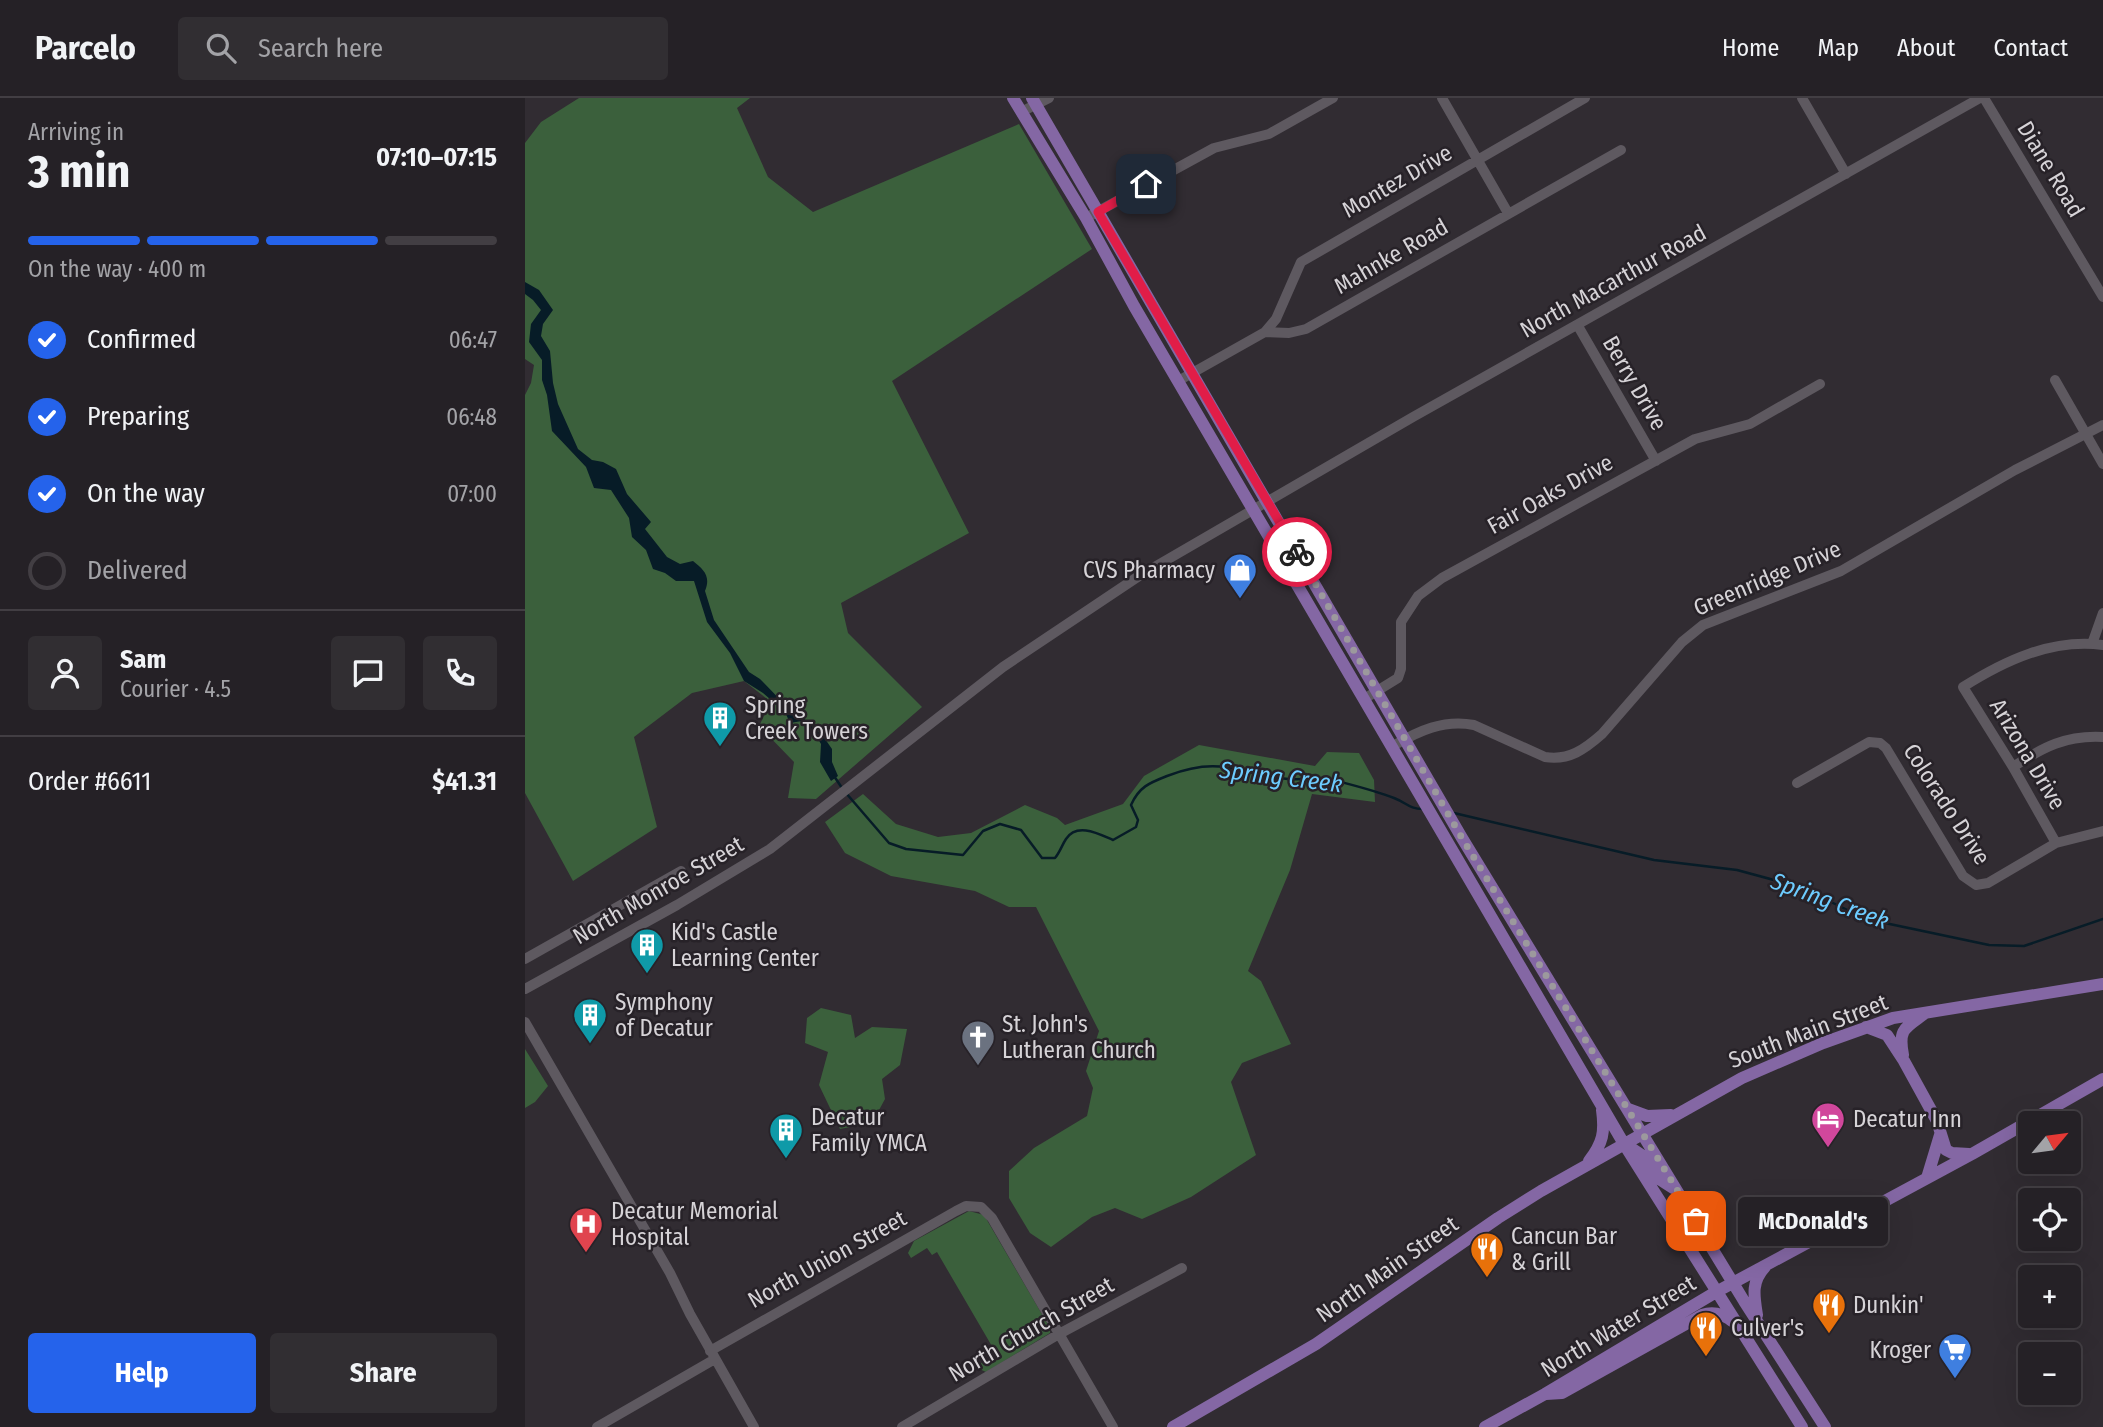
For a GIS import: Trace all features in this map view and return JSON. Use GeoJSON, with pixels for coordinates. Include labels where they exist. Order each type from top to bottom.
{"type":"FeatureCollection","features":[{"type":"Feature","properties":{"kind":"main road"},"geometry":{"type":"LineString","coordinates":[[1013,98],[1157,314],[1462,838],[1677,1191],[1825,1427]]}},
{"type":"Feature","properties":{"kind":"main road"},"geometry":{"type":"LineString","coordinates":[[1034,102],[1092,215],[1103,251],[1178,381],[1602,1106],[1802,1427]]}},
{"type":"Feature","properties":{"kind":"main road"},"geometry":{"type":"LineString","coordinates":[[1103,251],[1109,249],[1140,295],[1157,314]]}},
{"type":"Feature","properties":{"kind":"main road","name":"South Main Street"},"geometry":{"type":"LineString","coordinates":[[1625,1144],[1742,1078],[1866,1027],[1927,1011],[2103,984]]}},
{"type":"Feature","properties":{"kind":"main road"},"geometry":{"type":"LineString","coordinates":[[1904,1061],[1901,1034],[1927,1011]]}},
{"type":"Feature","properties":{"kind":"main road"},"geometry":{"type":"LineString","coordinates":[[1866,1027],[1887,1035],[1904,1061],[1928,1102],[1946,1150],[1972,1154]]}},
{"type":"Feature","properties":{"kind":"main road","name":"North Water Street"},"geometry":{"type":"LineString","coordinates":[[1485,1427],[1716,1292],[1972,1154],[2103,1079]]}},
{"type":"Feature","properties":{"kind":"main road"},"geometry":{"type":"LineString","coordinates":[[1584,1167],[1604,1137],[1602,1106]]}},
{"type":"Feature","properties":{"kind":"main road"},"geometry":{"type":"LineString","coordinates":[[1627,1109],[1647,1116],[1675,1115]]}},
{"type":"Feature","properties":{"kind":"main road"},"geometry":{"type":"LineString","coordinates":[[1927,1178],[1940,1135]]}},
{"type":"Feature","properties":{"kind":"main road"},"geometry":{"type":"LineString","coordinates":[[1625,1144],[1643,1156],[1659,1179],[1677,1191]]}},
{"type":"Feature","properties":{"kind":"main road","name":"North Main Street"},"geometry":{"type":"LineString","coordinates":[[1173,1427],[1316,1345],[1498,1218],[1625,1144]]}},
{"type":"Feature","properties":{"kind":"main road"},"geometry":{"type":"LineString","coordinates":[[1758,1322],[1754,1286],[1758,1274],[1767,1264]]}},
{"type":"Feature","properties":{"kind":"main road"},"geometry":{"type":"LineString","coordinates":[[1545,1394],[1562,1393],[1702,1315],[1711,1312],[1736,1324]]}},
{"type":"Feature","properties":{"kind":"street"},"geometry":{"type":"LineString","coordinates":[[1021,112],[1034,102],[1049,98]]}},
{"type":"Feature","properties":{"kind":"street"},"geometry":{"type":"LineString","coordinates":[[1092,215],[1214,148],[1269,134],[1333,98]]}},
{"type":"Feature","properties":{"kind":"street"},"geometry":{"type":"LineString","coordinates":[[1442,98],[1508,213]]}},
{"type":"Feature","properties":{"kind":"street","name":"Montez Drive"},"geometry":{"type":"LineString","coordinates":[[1265,332],[1276,319],[1301,262],[1585,98]]}},
{"type":"Feature","properties":{"kind":"street"},"geometry":{"type":"LineString","coordinates":[[1802,98],[1846,174]]}},
{"type":"Feature","properties":{"kind":"street","name":"North Macarthur Road"},"geometry":{"type":"LineString","coordinates":[[859,780],[1044,638],[1139,576],[1267,501],[1982,98]]}},
{"type":"Feature","properties":{"kind":"street","name":"Diane Road"},"geometry":{"type":"LineString","coordinates":[[1982,98],[2103,297]]}},
{"type":"Feature","properties":{"kind":"street","name":"Mahnke Road"},"geometry":{"type":"LineString","coordinates":[[1178,381],[1265,332],[1289,333],[1306,329],[1621,150]]}},
{"type":"Feature","properties":{"kind":"street","name":"Berry Drive"},"geometry":{"type":"LineString","coordinates":[[1578,326],[1656,461]]}},
{"type":"Feature","properties":{"kind":"street"},"geometry":{"type":"LineString","coordinates":[[2055,380],[2103,464]]}},
{"type":"Feature","properties":{"kind":"street","name":"Fair Oaks Drive"},"geometry":{"type":"LineString","coordinates":[[1364,699],[1398,678],[1401,670],[1401,622],[1418,596],[1442,578],[1695,439],[1760,419],[1820,384]]}},
{"type":"Feature","properties":{"kind":"street","name":"Greenridge Drive"},"geometry":{"type":"LineString","coordinates":[[1392,746],[1432,726],[1463,723],[1474,725],[1545,757],[1557,759],[1573,755],[1590,746],[1602,734],[1682,642],[1703,625],[1840,571],[1954,505],[2103,425]]}},
{"type":"Feature","properties":{"kind":"street"},"geometry":{"type":"LineString","coordinates":[[2097,644],[2103,613]]}},
{"type":"Feature","properties":{"kind":"street","name":"Arizona Drive"},"geometry":{"type":"LineString","coordinates":[[2056,843],[1963,687],[1998,665],[2042,649],[2097,644]]}},
{"type":"Feature","properties":{"kind":"street"},"geometry":{"type":"LineString","coordinates":[[2013,767],[2045,746],[2084,736],[2103,737]]}},
{"type":"Feature","properties":{"kind":"street","name":"Colorado Drive"},"geometry":{"type":"LineString","coordinates":[[1797,783],[1870,742],[1880,743],[1887,748],[1963,876],[1976,885],[1988,883],[2056,843],[2103,831]]}},
{"type":"Feature","properties":{"kind":"street","name":"North Monroe Street"},"geometry":{"type":"LineString","coordinates":[[525,989],[744,866],[859,780]]}},
{"type":"Feature","properties":{"kind":"street"},"geometry":{"type":"LineString","coordinates":[[525,959],[681,871]]}},
{"type":"Feature","properties":{"kind":"street"},"geometry":{"type":"LineString","coordinates":[[525,1022],[670,1273],[712,1355],[754,1427]]}},
{"type":"Feature","properties":{"kind":"street","name":"North Union Street"},"geometry":{"type":"LineString","coordinates":[[597,1427],[712,1355],[966,1206],[981,1206],[992,1218],[1059,1334]]}},
{"type":"Feature","properties":{"kind":"street","name":"North Church Street"},"geometry":{"type":"LineString","coordinates":[[902,1427],[1059,1334],[1182,1268]]}},
{"type":"Feature","properties":{"kind":"street"},"geometry":{"type":"LineString","coordinates":[[1059,1334],[1113,1427]]}},
{"type":"Feature","properties":{"kind":"street"},"geometry":{"type":"LineString","coordinates":[[924,1415],[931,1427]]}},
{"type":"Feature","properties":{"kind":"green space"},"geometry":{"type":"Polygon","coordinates":[[[579,98],[750,98],[737,108],[768,177],[813,212],[1019,124],[1092,249],[892,381],[969,533],[841,603],[848,633],[922,707],[816,799],[788,798],[794,762],[759,726],[771,702],[744,681],[692,693],[634,737],[657,827],[573,881],[525,793],[525,395],[531,383],[534,365],[525,359],[525,143],[541,122],[579,98]]]}},
{"type":"Feature","properties":{"kind":"green space"},"geometry":{"type":"Polygon","coordinates":[[[1199,745],[1315,766],[1327,752],[1359,753],[1374,780],[1375,802],[1312,794],[1290,870],[1248,971],[1261,981],[1291,1044],[1242,1063],[1231,1082],[1256,1155],[1191,1197],[1142,1219],[1115,1208],[1092,1217],[1051,1247],[1030,1233],[1009,1198],[1009,1171],[1034,1148],[1087,1116],[1093,1088],[1086,1071],[1099,1031],[1036,907],[1009,907],[975,891],[891,876],[845,853],[825,822],[863,794],[896,824],[938,837],[971,833],[1025,805],[1057,818],[1065,825],[1123,804],[1144,776],[1199,745]]]}},
{"type":"Feature","properties":{"kind":"green space"},"geometry":{"type":"Polygon","coordinates":[[[821,1008],[851,1015],[855,1038],[872,1027],[907,1029],[900,1065],[882,1079],[885,1099],[872,1123],[840,1129],[819,1085],[828,1052],[805,1043],[807,1018],[821,1008]]]}},
{"type":"Feature","properties":{"kind":"green space"},"geometry":{"type":"Polygon","coordinates":[[[525,1049],[548,1086],[535,1102],[525,1108],[525,1049]]]}},
{"type":"Feature","properties":{"kind":"green space"},"geometry":{"type":"Polygon","coordinates":[[[969,1211],[984,1215],[1050,1328],[1050,1333],[986,1372],[975,1367],[991,1357],[988,1352],[993,1348],[937,1252],[932,1255],[927,1248],[911,1258],[908,1253],[914,1241],[969,1211]]]}},
{"type":"Feature","properties":{"kind":"water"},"geometry":{"type":"Polygon","coordinates":[[[525,282],[539,290],[553,310],[543,324],[541,336],[550,351],[558,404],[578,449],[592,460],[616,469],[627,494],[651,522],[645,529],[667,557],[680,564],[693,561],[703,570],[707,577],[705,591],[714,620],[749,672],[760,679],[794,714],[801,716],[823,736],[832,749],[832,762],[838,776],[831,781],[820,762],[821,744],[815,734],[807,729],[802,721],[790,723],[785,712],[744,681],[730,653],[707,622],[694,581],[676,581],[653,569],[646,550],[632,537],[629,518],[611,490],[594,488],[586,467],[552,431],[542,380],[542,360],[529,342],[531,324],[541,310],[525,294],[525,282]]]}},
{"type":"Feature","properties":{"kind":"waterway","name":"Spring Creek"},"geometry":{"type":"LineString","coordinates":[[846,793],[889,843],[906,849],[963,855],[983,831],[1000,824],[1021,830],[1042,858],[1055,858],[1066,839],[1076,831],[1088,831],[1113,840],[1136,827],[1138,820],[1131,805],[1141,790],[1167,776],[1202,767],[1216,766],[1288,779],[1331,780],[1380,793],[1411,807],[1423,809]]}},
{"type":"Feature","properties":{"kind":"waterway","name":"Spring Creek"},"geometry":{"type":"LineString","coordinates":[[834,776],[842,788]]}},
{"type":"Feature","properties":{"kind":"waterway","name":"Spring Creek"},"geometry":{"type":"LineString","coordinates":[[1454,813],[1654,860],[1737,870],[1800,887],[1866,919],[1989,945],[2024,946],[2103,919]]}},
{"type":"Feature","properties":{"kind":"way so far"},"geometry":{"type":"LineString","coordinates":[[1297,552],[1462,838],[1696,1221]]}},
{"type":"Feature","properties":{"kind":"place","name":"CVS Pharmacy"},"geometry":{"type":"Point","coordinates":[1240,600]}},
{"type":"Feature","properties":{"kind":"place","name":"Spring Creek Towers"},"geometry":{"type":"Point","coordinates":[720,748]}},
{"type":"Feature","properties":{"kind":"place","name":"Kid's Castle Learning Center"},"geometry":{"type":"Point","coordinates":[647,975]}},
{"type":"Feature","properties":{"kind":"place","name":"Symphony of Decatur"},"geometry":{"type":"Point","coordinates":[590,1045]}},
{"type":"Feature","properties":{"kind":"place","name":"St. John's Lutheran Church"},"geometry":{"type":"Point","coordinates":[978,1067]}},
{"type":"Feature","properties":{"kind":"place","name":"Decatur Inn"},"geometry":{"type":"Point","coordinates":[1828,1149]}},
{"type":"Feature","properties":{"kind":"place","name":"Decatur Family YMCA"},"geometry":{"type":"Point","coordinates":[786,1160]}},
{"type":"Feature","properties":{"kind":"place","name":"McDonald's"},"geometry":{"type":"Point","coordinates":[1696,1221]}},
{"type":"Feature","properties":{"kind":"place","name":"Decatur Memorial Hospital"},"geometry":{"type":"Point","coordinates":[586,1254]}},
{"type":"Feature","properties":{"kind":"place","name":"Cancun Bar & Grill"},"geometry":{"type":"Point","coordinates":[1487,1279]}},
{"type":"Feature","properties":{"kind":"place","name":"Dunkin'"},"geometry":{"type":"Point","coordinates":[1829,1335]}},
{"type":"Feature","properties":{"kind":"place","name":"Culver's"},"geometry":{"type":"Point","coordinates":[1706,1358]}},
{"type":"Feature","properties":{"kind":"place","name":"Kroger"},"geometry":{"type":"Point","coordinates":[1955,1380]}},
{"type":"Feature","properties":{"kind":"route"},"geometry":{"type":"LineString","coordinates":[[1146,184],[1098,212],[1297,552]]}}]}
